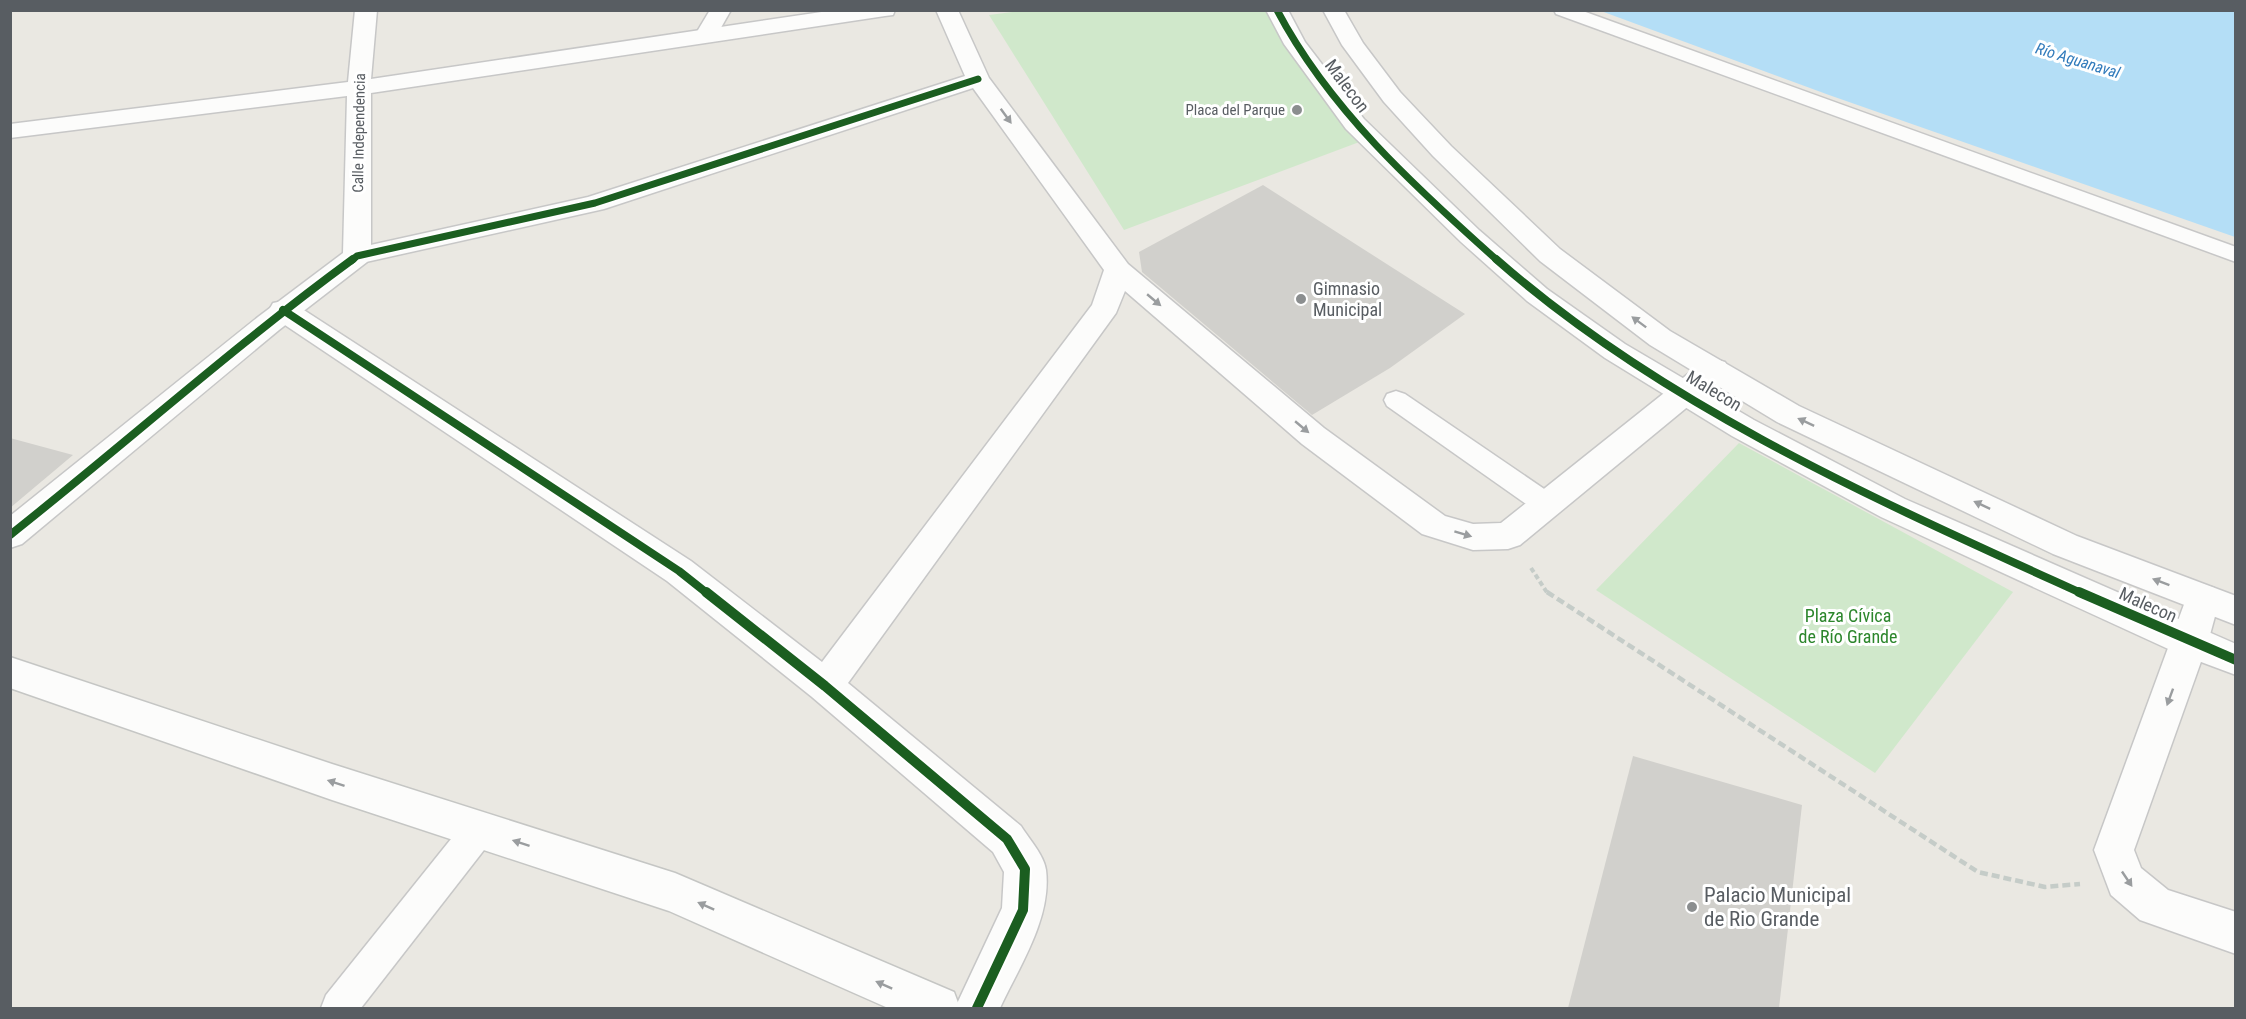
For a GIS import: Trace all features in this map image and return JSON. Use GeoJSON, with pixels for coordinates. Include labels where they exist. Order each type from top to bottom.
{"type":"FeatureCollection","features":[{"type":"Feature","properties":{"kind":"street","name":"Calle Independencia"},"geometry":{"type":"LineString","coordinates":[[357,256],[359,88],[366,10]]}},
{"type":"Feature","properties":{"kind":"street"},"geometry":{"type":"LineString","coordinates":[[706,35],[721,10]]}},
{"type":"Feature","properties":{"kind":"street"},"geometry":{"type":"LineString","coordinates":[[10,131],[359,88],[885,10]]}},
{"type":"Feature","properties":{"kind":"street"},"geometry":{"type":"LineString","coordinates":[[947,10],[978,79],[1118,270],[1314,436],[1434,525],[1473,537],[1508,536],[1714,369]]}},
{"type":"Feature","properties":{"kind":"street","name":"Malecon"},"geometry":{"type":"LineString","coordinates":[[1277,10],[1295,44],[1355,124],[1470,236],[1537,295],[1615,351],[1743,428],[1893,508],[2190,642],[2235,660]]}},
{"type":"Feature","properties":{"kind":"street","name":"Malecon"},"geometry":{"type":"LineString","coordinates":[[1333,10],[1353,45],[1392,97],[1442,151],[1550,255],[1660,338],[1788,414],[2055,540],[2235,611]]}},
{"type":"Feature","properties":{"kind":"street"},"geometry":{"type":"LineString","coordinates":[[10,535],[99,465],[283,310],[357,256],[595,203],[978,79]]}},
{"type":"Feature","properties":{"kind":"street"},"geometry":{"type":"LineString","coordinates":[[825,686],[1106,307],[1118,270]]}},
{"type":"Feature","properties":{"kind":"street"},"geometry":{"type":"LineString","coordinates":[[283,310],[679,571],[825,686],[1007,839],[1025,869],[1023,910],[977,1008]]}},
{"type":"Feature","properties":{"kind":"street"},"geometry":{"type":"LineString","coordinates":[[2202,598],[2190,642],[2114,850],[2126,881],[2155,906],[2235,933]]}},
{"type":"Feature","properties":{"kind":"street"},"geometry":{"type":"LineString","coordinates":[[10,672],[332,782],[675,892],[938,1008]]}},
{"type":"Feature","properties":{"kind":"lane"},"geometry":{"type":"LineString","coordinates":[[1562,10],[2235,255]]}},
{"type":"Feature","properties":{"kind":"lane"},"geometry":{"type":"LineString","coordinates":[[1396,400],[1546,504]]}},
{"type":"Feature","properties":{"kind":"lane"},"geometry":{"type":"LineString","coordinates":[[339,1008],[479,830]]}},
{"type":"Feature","properties":{"kind":"path"},"geometry":{"type":"LineString","coordinates":[[1508,536],[1550,596],[1978,872],[2045,887],[2126,881]]}},
{"type":"Feature","properties":{"kind":"green space"},"geometry":{"type":"Polygon","coordinates":[[[1028,10],[1268,11],[1362,141],[1124,230],[989,15],[1028,10]]]}},
{"type":"Feature","properties":{"kind":"green space","name":"Plaza Cívica de Río Grande"},"geometry":{"type":"Polygon","coordinates":[[[1739,443],[2013,592],[1875,773],[1596,590],[1739,443]]]}},
{"type":"Feature","properties":{"kind":"water","name":"Río Aguanaval"},"geometry":{"type":"Polygon","coordinates":[[[1601,11],[2235,11],[2235,237],[1829,95],[1601,11]]]}},
{"type":"Feature","properties":{"kind":"building","name":"Gimnasio Municipal"},"geometry":{"type":"Polygon","coordinates":[[[1263,185],[1465,314],[1390,368],[1312,415],[1142,272],[1139,252],[1263,185]]]}},
{"type":"Feature","properties":{"kind":"building"},"geometry":{"type":"Polygon","coordinates":[[[10,438],[73,455],[10,508],[10,438]]]}},
{"type":"Feature","properties":{"kind":"building","name":"Palacio Municipal de Rio Grande"},"geometry":{"type":"Polygon","coordinates":[[[1633,756],[1802,805],[1779,1008],[1568,1008],[1633,756]]]}},
{"type":"Feature","properties":{"kind":"cycle path"},"geometry":{"type":"LineString","coordinates":[[1277,10],[1295,44],[1355,124],[1470,236],[1537,295],[1615,351],[1743,428],[1893,508],[2190,642],[2236,660]]}},
{"type":"Feature","properties":{"kind":"cycle path"},"geometry":{"type":"LineString","coordinates":[[10,535],[99,465],[283,310],[357,256],[595,203],[978,79]]}},
{"type":"Feature","properties":{"kind":"cycle path"},"geometry":{"type":"LineString","coordinates":[[283,310],[679,571],[825,686],[1007,839],[1025,869],[1023,910],[977,1008]]}},
{"type":"Feature","properties":{"kind":"place","name":"Placa del Parque"},"geometry":{"type":"Point","coordinates":[1297,110]}},
{"type":"Feature","properties":{"kind":"place","name":"Gimnasio Municipal"},"geometry":{"type":"Point","coordinates":[1301,299]}},
{"type":"Feature","properties":{"kind":"place","name":"Palacio Municipal de Rio Grande"},"geometry":{"type":"Point","coordinates":[1692,907]}}]}
